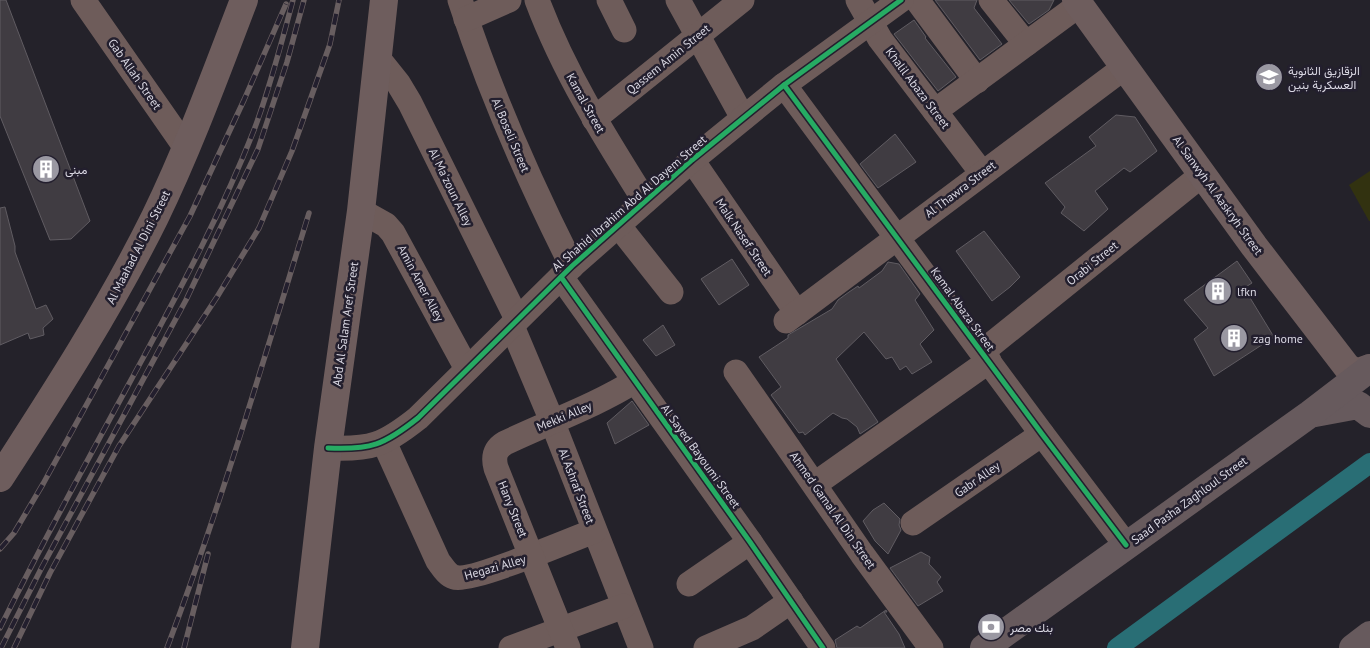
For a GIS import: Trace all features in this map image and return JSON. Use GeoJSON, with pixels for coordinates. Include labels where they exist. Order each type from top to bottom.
{"type":"FeatureCollection","features":[{"type":"Feature","properties":{"kind":"highway","name":"Saad Pasha Zaghloul Street"},"geometry":{"type":"LineString","coordinates":[[984,648],[1310,414],[1370,368]]}},
{"type":"Feature","properties":{"kind":"highway"},"geometry":{"type":"LineString","coordinates":[[1310,414],[1358,405],[1370,414]]}},
{"type":"Feature","properties":{"kind":"highway"},"geometry":{"type":"LineString","coordinates":[[1353,648],[1370,635]]}},
{"type":"Feature","properties":{"kind":"main road","name":"Al Maahad Al Dini Street"},"geometry":{"type":"LineString","coordinates":[[0,478],[50,401],[118,287],[155,217],[186,148],[244,0]]}},
{"type":"Feature","properties":{"kind":"main road","name":"Abd Al Salam Aref Street"},"geometry":{"type":"LineString","coordinates":[[305,648],[328,448],[361,211],[384,0]]}},
{"type":"Feature","properties":{"kind":"main road","name":"Al Sanwyh Al Aaskryh Street"},"geometry":{"type":"LineString","coordinates":[[1078,2],[1254,246],[1347,367],[1356,372],[1370,368]]}},
{"type":"Feature","properties":{"kind":"street","name":"Gab Allah Street"},"geometry":{"type":"LineString","coordinates":[[83,0],[186,148]]}},
{"type":"Feature","properties":{"kind":"street"},"geometry":{"type":"LineString","coordinates":[[463,9],[509,0]]}},
{"type":"Feature","properties":{"kind":"street","name":"Kamal Street"},"geometry":{"type":"LineString","coordinates":[[537,0],[560,57],[594,119],[644,202]]}},
{"type":"Feature","properties":{"kind":"street"},"geometry":{"type":"LineString","coordinates":[[610,0],[624,30]]}},
{"type":"Feature","properties":{"kind":"street"},"geometry":{"type":"LineString","coordinates":[[678,0],[742,118]]}},
{"type":"Feature","properties":{"kind":"street","name":"Qassem Amin Street"},"geometry":{"type":"LineString","coordinates":[[594,119],[742,0]]}},
{"type":"Feature","properties":{"kind":"street","name":"Khalil Abaza Street"},"geometry":{"type":"LineString","coordinates":[[858,0],[870,23],[982,173]]}},
{"type":"Feature","properties":{"kind":"street","name":"Al Shahid Ibrahim Abd Al Dayem Street"},"geometry":{"type":"LineString","coordinates":[[328,448],[347,449],[384,442],[418,418],[566,271],[692,160],[784,85],[901,0]]}},
{"type":"Feature","properties":{"kind":"street"},"geometry":{"type":"LineString","coordinates":[[916,0],[977,81]]}},
{"type":"Feature","properties":{"kind":"street"},"geometry":{"type":"LineString","coordinates":[[991,0],[1026,44]]}},
{"type":"Feature","properties":{"kind":"street"},"geometry":{"type":"LineString","coordinates":[[935,111],[1026,44],[1078,2]]}},
{"type":"Feature","properties":{"kind":"street","name":"Al Boseli Street"},"geometry":{"type":"LineString","coordinates":[[463,9],[489,82],[542,206],[566,271]]}},
{"type":"Feature","properties":{"kind":"street","name":"Al Ma'zoun Alley"},"geometry":{"type":"LineString","coordinates":[[378,58],[398,83],[410,103],[514,323]]}},
{"type":"Feature","properties":{"kind":"street","name":"Al Thawra Street"},"geometry":{"type":"LineString","coordinates":[[791,317],[1125,67]]}},
{"type":"Feature","properties":{"kind":"street","name":"Kamal Abaza Street"},"geometry":{"type":"LineString","coordinates":[[784,85],[1126,545]]}},
{"type":"Feature","properties":{"kind":"street","name":"Malk Nasef Street"},"geometry":{"type":"LineString","coordinates":[[692,160],[791,317]]}},
{"type":"Feature","properties":{"kind":"street","name":"Orabi Street"},"geometry":{"type":"LineString","coordinates":[[815,484],[986,357],[1203,174]]}},
{"type":"Feature","properties":{"kind":"street","name":"Amin Amer Alley"},"geometry":{"type":"LineString","coordinates":[[361,211],[386,225],[393,233],[468,369]]}},
{"type":"Feature","properties":{"kind":"street"},"geometry":{"type":"LineString","coordinates":[[618,225],[670,292]]}},
{"type":"Feature","properties":{"kind":"street","name":"Al Sayed Bayoumi Street"},"geometry":{"type":"LineString","coordinates":[[566,271],[635,380],[823,648]]}},
{"type":"Feature","properties":{"kind":"street","name":"Al Ashraf Street"},"geometry":{"type":"LineString","coordinates":[[514,323],[641,648]]}},
{"type":"Feature","properties":{"kind":"street","name":"Ahmed Gamal Al Din Street"},"geometry":{"type":"LineString","coordinates":[[736,372],[862,554],[930,648]]}},
{"type":"Feature","properties":{"kind":"street","name":"Mekki Alley"},"geometry":{"type":"LineString","coordinates":[[495,453],[506,442],[595,403],[635,380]]}},
{"type":"Feature","properties":{"kind":"street","name":"Gabr Alley"},"geometry":{"type":"LineString","coordinates":[[913,523],[1042,434]]}},
{"type":"Feature","properties":{"kind":"street","name":"Hegazi Alley"},"geometry":{"type":"LineString","coordinates":[[384,442],[438,561],[454,578],[468,577],[532,556],[594,531]]}},
{"type":"Feature","properties":{"kind":"street","name":"Hany Street"},"geometry":{"type":"LineString","coordinates":[[495,453],[496,468],[565,639]]}},
{"type":"Feature","properties":{"kind":"street"},"geometry":{"type":"LineString","coordinates":[[689,584],[750,542]]}},
{"type":"Feature","properties":{"kind":"street"},"geometry":{"type":"LineString","coordinates":[[706,648],[752,628],[772,616],[791,601]]}},
{"type":"Feature","properties":{"kind":"street"},"geometry":{"type":"LineString","coordinates":[[511,648],[565,639],[624,606]]}},
{"type":"Feature","properties":{"kind":"shaded area"},"geometry":{"type":"Polygon","coordinates":[[[1370,171],[1370,221],[1369,221],[1349,185],[1370,171]]]}},
{"type":"Feature","properties":{"kind":"building","name":"مبنى"},"geometry":{"type":"Polygon","coordinates":[[[0,0],[6,0],[90,221],[71,239],[50,240],[0,116],[0,0]]]}},
{"type":"Feature","properties":{"kind":"building"},"geometry":{"type":"Polygon","coordinates":[[[935,0],[977,0],[974,8],[1002,44],[980,60],[935,0]]]}},
{"type":"Feature","properties":{"kind":"building"},"geometry":{"type":"Polygon","coordinates":[[[1009,0],[1054,0],[1049,10],[1029,24],[1009,0]]]}},
{"type":"Feature","properties":{"kind":"building"},"geometry":{"type":"Polygon","coordinates":[[[914,20],[925,38],[956,77],[938,91],[894,34],[914,20]]]}},
{"type":"Feature","properties":{"kind":"building"},"geometry":{"type":"Polygon","coordinates":[[[1116,115],[1135,117],[1157,151],[1130,172],[1124,168],[1095,191],[1108,209],[1084,231],[1061,213],[1065,207],[1045,183],[1096,146],[1089,137],[1116,115]]]}},
{"type":"Feature","properties":{"kind":"building"},"geometry":{"type":"Polygon","coordinates":[[[895,134],[916,162],[878,188],[860,164],[895,134]]]}},
{"type":"Feature","properties":{"kind":"building"},"geometry":{"type":"Polygon","coordinates":[[[5,207],[15,252],[36,309],[46,305],[53,319],[43,328],[44,335],[30,339],[28,333],[0,345],[0,208],[5,207]]]}},
{"type":"Feature","properties":{"kind":"building"},"geometry":{"type":"Polygon","coordinates":[[[984,231],[1020,277],[992,301],[956,251],[984,231]]]}},
{"type":"Feature","properties":{"kind":"building"},"geometry":{"type":"Polygon","coordinates":[[[732,259],[749,285],[719,305],[701,279],[732,259]]]}},
{"type":"Feature","properties":{"kind":"building"},"geometry":{"type":"Polygon","coordinates":[[[1237,261],[1252,283],[1244,288],[1274,337],[1214,376],[1194,339],[1208,328],[1184,300],[1237,261]]]}},
{"type":"Feature","properties":{"kind":"building"},"geometry":{"type":"Polygon","coordinates":[[[888,262],[899,264],[920,294],[915,300],[934,330],[920,344],[932,362],[912,374],[906,366],[900,370],[892,357],[886,359],[864,332],[836,359],[878,422],[860,434],[857,427],[847,419],[833,413],[805,435],[803,432],[799,433],[771,395],[781,387],[759,357],[788,338],[788,335],[832,309],[838,300],[858,286],[859,288],[882,271],[888,262]]]}},
{"type":"Feature","properties":{"kind":"building"},"geometry":{"type":"Polygon","coordinates":[[[663,325],[675,345],[656,356],[643,340],[663,325]]]}},
{"type":"Feature","properties":{"kind":"building"},"geometry":{"type":"Polygon","coordinates":[[[632,401],[649,425],[615,444],[607,423],[632,401]]]}},
{"type":"Feature","properties":{"kind":"building"},"geometry":{"type":"Polygon","coordinates":[[[884,503],[900,519],[899,525],[901,530],[888,554],[875,541],[863,521],[873,510],[884,503]]]}},
{"type":"Feature","properties":{"kind":"building"},"geometry":{"type":"Polygon","coordinates":[[[921,552],[930,557],[929,564],[941,577],[937,582],[943,591],[918,606],[890,568],[921,552]]]}},
{"type":"Feature","properties":{"kind":"building"},"geometry":{"type":"Polygon","coordinates":[[[886,610],[887,612],[884,612],[899,634],[905,648],[837,648],[835,640],[857,626],[860,628],[886,610]]]}},
{"type":"Feature","properties":{"kind":"waterway"},"geometry":{"type":"LineString","coordinates":[[1117,648],[1370,463]]}},
{"type":"Feature","properties":{"kind":"railway"},"geometry":{"type":"LineString","coordinates":[[0,628],[216,217],[260,114],[293,0]]}},
{"type":"Feature","properties":{"kind":"railway"},"geometry":{"type":"LineString","coordinates":[[1,648],[42,567],[186,300],[258,149],[287,62],[304,0]]}},
{"type":"Feature","properties":{"kind":"railway"},"geometry":{"type":"LineString","coordinates":[[14,648],[50,573],[119,446],[217,297],[259,228],[292,151],[330,44],[339,0]]}},
{"type":"Feature","properties":{"kind":"railway"},"geometry":{"type":"LineString","coordinates":[[0,549],[14,533],[43,484],[190,216],[286,4]]}},
{"type":"Feature","properties":{"kind":"railway"},"geometry":{"type":"LineString","coordinates":[[167,648],[224,486],[309,213]]}},
{"type":"Feature","properties":{"kind":"railway"},"geometry":{"type":"LineString","coordinates":[[184,648],[208,554]]}},
{"type":"Feature","properties":{"kind":"cycle path"},"geometry":{"type":"LineString","coordinates":[[328,448],[355,448],[376,444],[396,434],[418,418],[572,266],[692,160],[784,85],[901,0]]}},
{"type":"Feature","properties":{"kind":"cycle path"},"geometry":{"type":"LineString","coordinates":[[784,85],[1126,545]]}},
{"type":"Feature","properties":{"kind":"cycle path"},"geometry":{"type":"LineString","coordinates":[[561,277],[750,542],[823,648]]}},
{"type":"Feature","properties":{"kind":"place","name":"الزقازيق الثانوية العسكرية بنين"},"geometry":{"type":"Point","coordinates":[1269,77]}},
{"type":"Feature","properties":{"kind":"place","name":"مبنى"},"geometry":{"type":"Point","coordinates":[46,169]}},
{"type":"Feature","properties":{"kind":"place","name":"lfkn"},"geometry":{"type":"Point","coordinates":[1218,291]}},
{"type":"Feature","properties":{"kind":"place","name":"zag home"},"geometry":{"type":"Point","coordinates":[1234,338]}},
{"type":"Feature","properties":{"kind":"place","name":"بنك مصر"},"geometry":{"type":"Point","coordinates":[991,627]}}]}
